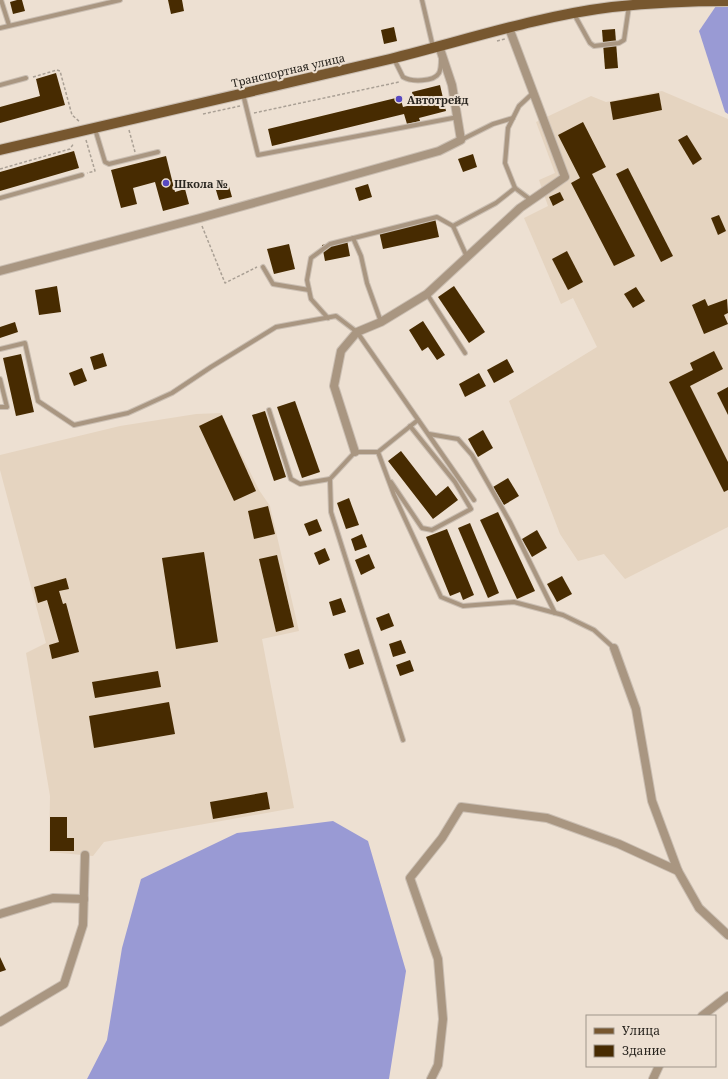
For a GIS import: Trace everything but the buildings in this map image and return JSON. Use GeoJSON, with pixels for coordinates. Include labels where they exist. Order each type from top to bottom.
{"type":"FeatureCollection","features":[{"type":"Feature","properties":{"kind":"main road","name":"Транспортная улица"},"geometry":{"type":"LineString","coordinates":[[0,150],[393,58],[438,50],[509,28],[577,14],[629,6],[728,1]]}},
{"type":"Feature","properties":{"kind":"street"},"geometry":{"type":"LineString","coordinates":[[355,452],[334,386],[341,351],[357,332],[381,322],[427,294],[468,258],[520,208],[565,177],[509,28]]}},
{"type":"Feature","properties":{"kind":"street"},"geometry":{"type":"LineString","coordinates":[[0,271],[200,218],[439,151],[461,140],[459,117],[452,85],[438,50]]}},
{"type":"Feature","properties":{"kind":"street"},"geometry":{"type":"LineString","coordinates":[[614,648],[636,709],[652,801],[678,871],[699,908],[728,935]]}},
{"type":"Feature","properties":{"kind":"street"},"geometry":{"type":"LineString","coordinates":[[430,1079],[438,1065],[444,1018],[438,959],[410,878],[442,838],[461,807],[547,818],[619,844],[678,871]]}},
{"type":"Feature","properties":{"kind":"street"},"geometry":{"type":"LineString","coordinates":[[0,1022],[64,984],[84,925],[85,855]]}},
{"type":"Feature","properties":{"kind":"street"},"geometry":{"type":"LineString","coordinates":[[0,914],[53,898],[84,899]]}},
{"type":"Feature","properties":{"kind":"street"},"geometry":{"type":"LineString","coordinates":[[703,1015],[728,996]]}},
{"type":"Feature","properties":{"kind":"street"},"geometry":{"type":"LineString","coordinates":[[653,1079],[659,1067]]}},
{"type":"Feature","properties":{"kind":"lane"},"geometry":{"type":"LineString","coordinates":[[1,0],[9,25]]}},
{"type":"Feature","properties":{"kind":"lane"},"geometry":{"type":"LineString","coordinates":[[0,28],[120,0]]}},
{"type":"Feature","properties":{"kind":"lane"},"geometry":{"type":"LineString","coordinates":[[393,58],[403,77],[407,80],[414,82],[435,77],[439,73],[438,50],[422,0]]}},
{"type":"Feature","properties":{"kind":"lane"},"geometry":{"type":"LineString","coordinates":[[577,14],[590,42],[594,46],[620,43],[624,40],[629,6]]}},
{"type":"Feature","properties":{"kind":"lane"},"geometry":{"type":"LineString","coordinates":[[0,85],[26,78]]}},
{"type":"Feature","properties":{"kind":"lane"},"geometry":{"type":"LineString","coordinates":[[531,200],[515,188],[505,163],[508,128],[519,106],[533,92]]}},
{"type":"Feature","properties":{"kind":"lane"},"geometry":{"type":"LineString","coordinates":[[243,93],[258,155],[459,117]]}},
{"type":"Feature","properties":{"kind":"lane"},"geometry":{"type":"LineString","coordinates":[[461,140],[493,124],[513,118]]}},
{"type":"Feature","properties":{"kind":"lane"},"geometry":{"type":"LineString","coordinates":[[95,128],[105,162],[109,164],[158,152]]}},
{"type":"Feature","properties":{"kind":"lane"},"geometry":{"type":"LineString","coordinates":[[0,198],[82,175]]}},
{"type":"Feature","properties":{"kind":"lane"},"geometry":{"type":"LineString","coordinates":[[453,226],[496,203],[515,188]]}},
{"type":"Feature","properties":{"kind":"lane"},"geometry":{"type":"LineString","coordinates":[[328,318],[311,299],[307,280],[311,258],[330,244],[437,217],[453,226],[468,258]]}},
{"type":"Feature","properties":{"kind":"lane"},"geometry":{"type":"LineString","coordinates":[[353,238],[361,256],[367,283],[381,322]]}},
{"type":"Feature","properties":{"kind":"lane"},"geometry":{"type":"LineString","coordinates":[[264,267],[273,284],[309,290]]}},
{"type":"Feature","properties":{"kind":"lane"},"geometry":{"type":"LineString","coordinates":[[427,294],[465,353]]}},
{"type":"Feature","properties":{"kind":"lane"},"geometry":{"type":"LineString","coordinates":[[0,349],[25,343],[38,401],[74,425],[128,413],[172,393],[276,327],[336,316],[357,332],[474,500]]}},
{"type":"Feature","properties":{"kind":"lane"},"geometry":{"type":"LineString","coordinates":[[0,379],[7,407],[0,407]]}},
{"type":"Feature","properties":{"kind":"lane"},"geometry":{"type":"LineString","coordinates":[[269,410],[291,479],[300,484],[330,479],[355,452],[378,452],[418,420]]}},
{"type":"Feature","properties":{"kind":"lane"},"geometry":{"type":"LineString","coordinates":[[387,477],[422,528],[432,530],[471,510],[455,482],[410,426]]}},
{"type":"Feature","properties":{"kind":"lane"},"geometry":{"type":"LineString","coordinates":[[429,434],[458,439],[472,455],[510,522],[556,613]]}},
{"type":"Feature","properties":{"kind":"lane"},"geometry":{"type":"LineString","coordinates":[[378,452],[387,477],[442,597],[463,606],[514,602],[556,613],[594,630],[614,648]]}},
{"type":"Feature","properties":{"kind":"lane"},"geometry":{"type":"LineString","coordinates":[[330,479],[331,512],[403,740]]}},
{"type":"Feature","properties":{"kind":"path"},"geometry":{"type":"LineString","coordinates":[[26,78],[57,70],[60,71],[72,114],[81,122],[95,171],[82,175]]}},
{"type":"Feature","properties":{"kind":"path"},"geometry":{"type":"LineString","coordinates":[[248,114],[407,80]]}},
{"type":"Feature","properties":{"kind":"path"},"geometry":{"type":"LineString","coordinates":[[200,114],[246,105]]}},
{"type":"Feature","properties":{"kind":"path"},"geometry":{"type":"LineString","coordinates":[[122,130],[134,127]]}},
{"type":"Feature","properties":{"kind":"path"},"geometry":{"type":"LineString","coordinates":[[129,128],[136,158]]}},
{"type":"Feature","properties":{"kind":"path"},"geometry":{"type":"LineString","coordinates":[[0,169],[70,149],[75,140]]}},
{"type":"Feature","properties":{"kind":"path"},"geometry":{"type":"LineString","coordinates":[[200,218],[204,233],[225,283],[261,265],[264,267]]}},
{"type":"Feature","properties":{"kind":"shaded area"},"geometry":{"type":"Polygon","coordinates":[[[716,6],[728,6],[728,114],[725,112],[699,31],[716,6]]]}},
{"type":"Feature","properties":{"kind":"shaded area"},"geometry":{"type":"Polygon","coordinates":[[[662,91],[728,119],[728,527],[625,579],[604,554],[578,561],[560,534],[509,401],[597,347],[573,298],[561,304],[524,218],[548,206],[539,180],[555,173],[536,122],[591,96],[606,102],[662,91]]]}},
{"type":"Feature","properties":{"kind":"shaded area"},"geometry":{"type":"Polygon","coordinates":[[[221,413],[259,490],[270,506],[299,631],[262,639],[294,808],[104,842],[93,856],[49,852],[50,796],[26,653],[46,643],[0,470],[0,455],[120,426],[196,414],[221,413]]]}},
{"type":"Feature","properties":{"kind":"shaded area"},"geometry":{"type":"Polygon","coordinates":[[[333,821],[368,841],[406,971],[389,1079],[87,1079],[107,1040],[122,948],[141,879],[237,833],[333,821]]]}},
{"type":"Feature","properties":{"kind":"place","name":"Автотрейд"},"geometry":{"type":"Point","coordinates":[399,99]}},
{"type":"Feature","properties":{"kind":"place","name":"Школа №"},"geometry":{"type":"Point","coordinates":[166,183]}}]}
